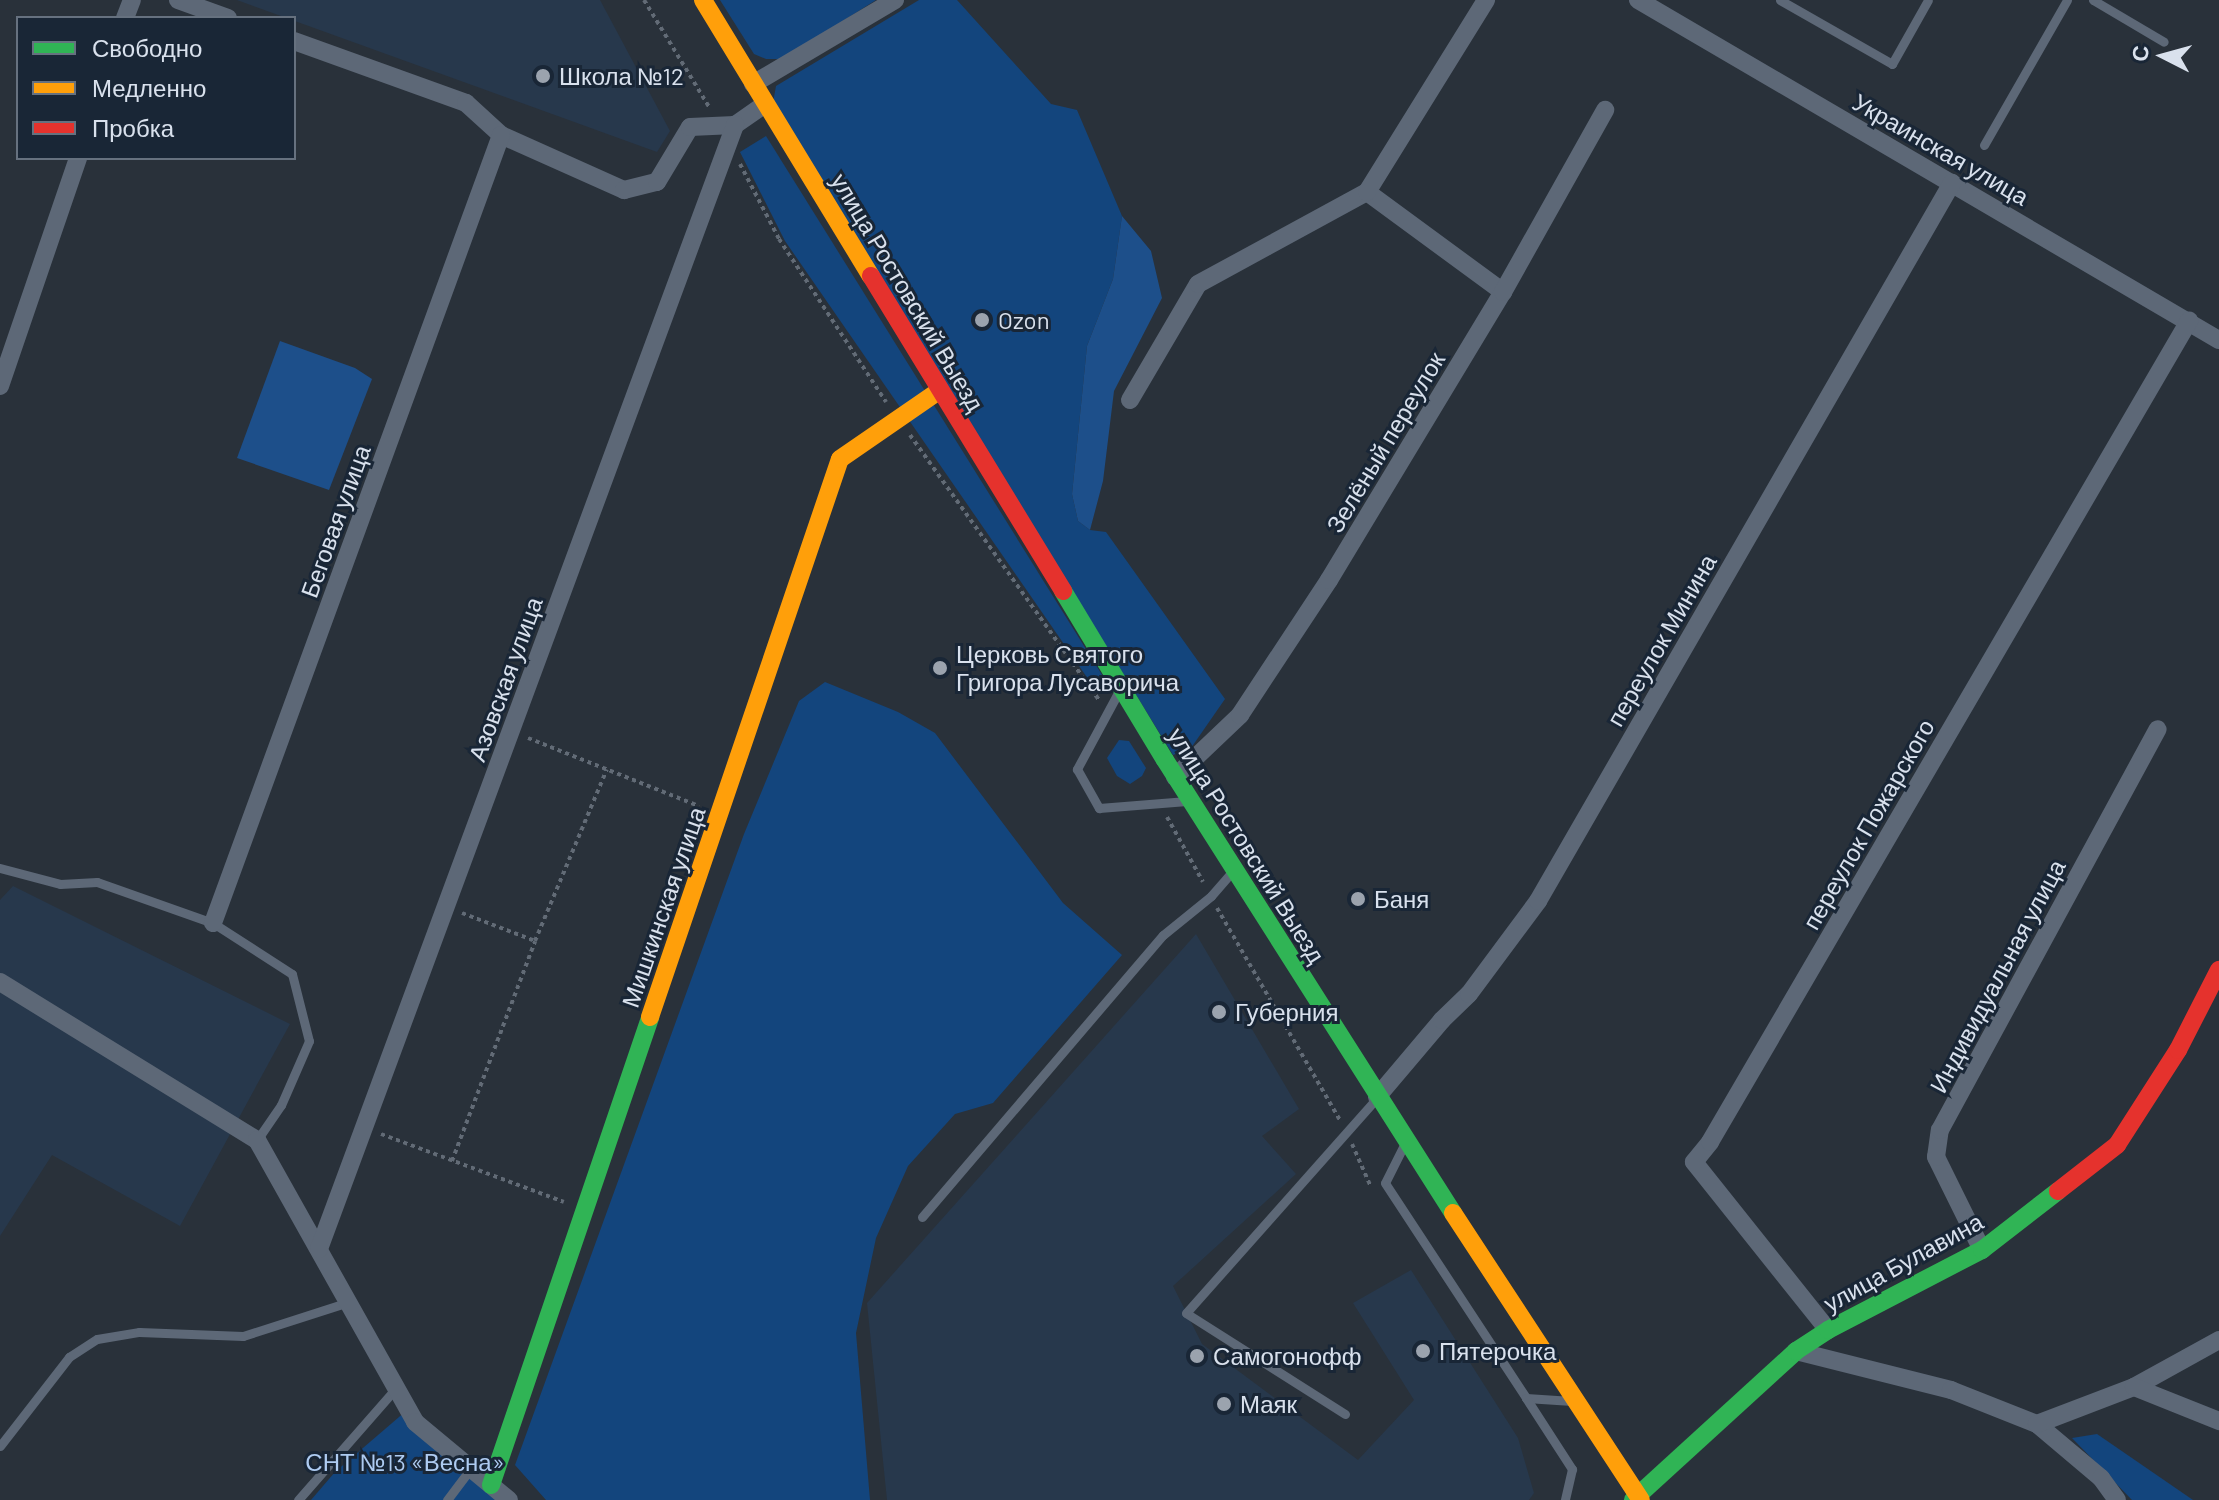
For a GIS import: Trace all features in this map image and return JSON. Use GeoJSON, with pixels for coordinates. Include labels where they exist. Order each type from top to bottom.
{"type":"FeatureCollection","features":[{"type":"Feature","properties":{"kind":"street"},"geometry":{"type":"LineString","coordinates":[[178,0],[222,16]]}},
{"type":"Feature","properties":{"kind":"street","name":"улица Ростовский Выезд"},"geometry":{"type":"LineString","coordinates":[[703,0],[1175,777],[1637,1499]]}},
{"type":"Feature","properties":{"kind":"street"},"geometry":{"type":"LineString","coordinates":[[753,84],[895,0]]}},
{"type":"Feature","properties":{"kind":"street"},"geometry":{"type":"LineString","coordinates":[[1130,400],[1198,284],[1367,192],[1486,0]]}},
{"type":"Feature","properties":{"kind":"street","name":"Украинская улица"},"geometry":{"type":"LineString","coordinates":[[1638,0],[2219,340]]}},
{"type":"Feature","properties":{"kind":"street"},"geometry":{"type":"LineString","coordinates":[[296,42],[466,103],[501,135],[624,190],[657,182],[690,127],[728,131],[765,104]]}},
{"type":"Feature","properties":{"kind":"street","name":"Зелёный переулок"},"geometry":{"type":"LineString","coordinates":[[1175,777],[1240,715],[1329,580],[1503,292],[1605,110]]}},
{"type":"Feature","properties":{"kind":"street","name":"Азовская улица"},"geometry":{"type":"LineString","coordinates":[[319,1249],[511,732],[728,131]]}},
{"type":"Feature","properties":{"kind":"street","name":"Беговая улица"},"geometry":{"type":"LineString","coordinates":[[213,923],[501,135]]}},
{"type":"Feature","properties":{"kind":"street"},"geometry":{"type":"LineString","coordinates":[[0,386],[77,160]]}},
{"type":"Feature","properties":{"kind":"street","name":"переулок Минина"},"geometry":{"type":"LineString","coordinates":[[1377,1097],[1442,1020],[1469,994],[1538,901],[1952,183]]}},
{"type":"Feature","properties":{"kind":"street"},"geometry":{"type":"LineString","coordinates":[[1367,192],[1503,292]]}},
{"type":"Feature","properties":{"kind":"street","name":"переулок Пожарского"},"geometry":{"type":"LineString","coordinates":[[1828,1330],[1694,1162],[1710,1142],[2189,321]]}},
{"type":"Feature","properties":{"kind":"street","name":"Мишкинская улица"},"geometry":{"type":"LineString","coordinates":[[491,1485],[840,459],[940,390]]}},
{"type":"Feature","properties":{"kind":"street","name":"Индивидуальная улица"},"geometry":{"type":"LineString","coordinates":[[1982,1250],[1936,1157],[1940,1130],[2158,729]]}},
{"type":"Feature","properties":{"kind":"street","name":"улица Булавина"},"geometry":{"type":"LineString","coordinates":[[1637,1499],[1796,1351],[1828,1330],[1982,1250],[2117,1145],[2178,1050],[2219,970]]}},
{"type":"Feature","properties":{"kind":"street"},"geometry":{"type":"LineString","coordinates":[[0,982],[257,1140],[415,1422],[509,1500]]}},
{"type":"Feature","properties":{"kind":"street"},"geometry":{"type":"LineString","coordinates":[[2037,1424],[2134,1387],[2219,1340]]}},
{"type":"Feature","properties":{"kind":"street"},"geometry":{"type":"LineString","coordinates":[[1796,1351],[1951,1390],[2037,1424],[2101,1478],[2117,1500]]}},
{"type":"Feature","properties":{"kind":"street"},"geometry":{"type":"LineString","coordinates":[[2134,1387],[2219,1421]]}},
{"type":"Feature","properties":{"kind":"lane"},"geometry":{"type":"LineString","coordinates":[[1780,0],[1892,64],[1928,0]]}},
{"type":"Feature","properties":{"kind":"lane"},"geometry":{"type":"LineString","coordinates":[[1984,145],[2067,0]]}},
{"type":"Feature","properties":{"kind":"lane"},"geometry":{"type":"LineString","coordinates":[[2093,0],[2164,42]]}},
{"type":"Feature","properties":{"kind":"lane"},"geometry":{"type":"LineString","coordinates":[[1121,687],[1077,769],[1099,808],[1190,800]]}},
{"type":"Feature","properties":{"kind":"lane"},"geometry":{"type":"LineString","coordinates":[[0,868],[60,884],[97,882],[213,923],[292,974],[309,1041],[281,1105],[257,1140]]}},
{"type":"Feature","properties":{"kind":"lane"},"geometry":{"type":"LineString","coordinates":[[922,1217],[1163,935],[1211,896],[1234,870]]}},
{"type":"Feature","properties":{"kind":"lane"},"geometry":{"type":"LineString","coordinates":[[1345,1414],[1186,1313],[1377,1097]]}},
{"type":"Feature","properties":{"kind":"lane"},"geometry":{"type":"LineString","coordinates":[[1406,1141],[1385,1183],[1572,1469],[1565,1500]]}},
{"type":"Feature","properties":{"kind":"lane"},"geometry":{"type":"LineString","coordinates":[[0,1446],[69,1357],[97,1339],[139,1332],[243,1336],[349,1302]]}},
{"type":"Feature","properties":{"kind":"lane"},"geometry":{"type":"LineString","coordinates":[[298,1500],[396,1388]]}},
{"type":"Feature","properties":{"kind":"lane"},"geometry":{"type":"LineString","coordinates":[[1526,1398],[1575,1401]]}},
{"type":"Feature","properties":{"kind":"lane"},"geometry":{"type":"LineString","coordinates":[[447,1500],[471,1468]]}},
{"type":"Feature","properties":{"kind":"path"},"geometry":{"type":"LineString","coordinates":[[644,0],[728,131],[779,239],[898,419],[1108,709]]}},
{"type":"Feature","properties":{"kind":"path"},"geometry":{"type":"LineString","coordinates":[[511,732],[720,814]]}},
{"type":"Feature","properties":{"kind":"path"},"geometry":{"type":"LineString","coordinates":[[452,1161],[535,941],[607,769]]}},
{"type":"Feature","properties":{"kind":"path"},"geometry":{"type":"LineString","coordinates":[[1164,804],[1167,818],[1347,1132],[1375,1192]]}},
{"type":"Feature","properties":{"kind":"path"},"geometry":{"type":"LineString","coordinates":[[446,907],[535,941]]}},
{"type":"Feature","properties":{"kind":"path"},"geometry":{"type":"LineString","coordinates":[[364,1128],[585,1209]]}},
{"type":"Feature","properties":{"kind":"shaded area","name":"Школа №12"},"geometry":{"type":"Polygon","coordinates":[[[237,0],[600,0],[670,131],[657,152],[296,21],[296,16],[281,16],[237,0]]]}},
{"type":"Feature","properties":{"kind":"shaded area"},"geometry":{"type":"Polygon","coordinates":[[[1122,216],[1151,251],[1162,298],[1114,391],[1103,481],[1090,530],[1078,521],[1072,494],[1087,346],[1113,279],[1122,216]]]}},
{"type":"Feature","properties":{"kind":"shaded area"},"geometry":{"type":"Polygon","coordinates":[[[280,341],[355,368],[372,379],[329,490],[237,458],[280,341]]]}},
{"type":"Feature","properties":{"kind":"shaded area"},"geometry":{"type":"Polygon","coordinates":[[[13,886],[290,1024],[180,1226],[52,1155],[0,1236],[0,900],[13,886]]]}},
{"type":"Feature","properties":{"kind":"shaded area"},"geometry":{"type":"Polygon","coordinates":[[[1196,934],[1299,1109],[1262,1136],[1296,1174],[1173,1286],[1202,1344],[1358,1460],[1414,1400],[1353,1303],[1411,1270],[1518,1438],[1534,1493],[1529,1500],[887,1500],[867,1303],[1196,934]]]}},
{"type":"Feature","properties":{"kind":"green space"},"geometry":{"type":"Polygon","coordinates":[[[720,0],[876,0],[783,59],[766,59],[754,54],[720,0]]]}},
{"type":"Feature","properties":{"kind":"green space"},"geometry":{"type":"Polygon","coordinates":[[[919,0],[957,0],[1051,104],[1077,110],[1122,216],[1113,279],[1087,346],[1072,494],[1078,521],[1090,530],[1106,532],[1225,699],[1191,748],[1173,755],[773,103],[776,86],[919,0]]]}},
{"type":"Feature","properties":{"kind":"green space"},"geometry":{"type":"Polygon","coordinates":[[[766,136],[1104,678],[1095,689],[785,241],[740,152],[766,136]]]}},
{"type":"Feature","properties":{"kind":"green space"},"geometry":{"type":"Polygon","coordinates":[[[825,682],[898,712],[935,733],[1063,903],[1122,955],[993,1103],[955,1114],[908,1166],[876,1238],[856,1333],[870,1500],[546,1500],[515,1465],[744,834],[799,701],[825,682]]]}},
{"type":"Feature","properties":{"kind":"green space"},"geometry":{"type":"Polygon","coordinates":[[[1119,740],[1129,741],[1146,768],[1142,776],[1130,784],[1117,776],[1107,758],[1119,740]]]}},
{"type":"Feature","properties":{"kind":"green space","name":"СНТ №13 «Весна»"},"geometry":{"type":"Polygon","coordinates":[[[406,1411],[506,1500],[311,1500],[335,1472],[406,1411]]]}},
{"type":"Feature","properties":{"kind":"green space"},"geometry":{"type":"Polygon","coordinates":[[[2097,1434],[2193,1500],[2132,1500],[2072,1438],[2097,1434]]]}},
{"type":"Feature","properties":{"kind":"traffic: fast"},"geometry":{"type":"LineString","coordinates":[[1063,591],[1165,760],[1453,1213]]}},
{"type":"Feature","properties":{"kind":"traffic: fast"},"geometry":{"type":"LineString","coordinates":[[491,1485],[650,1017]]}},
{"type":"Feature","properties":{"kind":"traffic: fast"},"geometry":{"type":"LineString","coordinates":[[1633,1500],[1796,1351],[1828,1330],[1982,1250],[2058,1191]]}},
{"type":"Feature","properties":{"kind":"traffic: slow"},"geometry":{"type":"LineString","coordinates":[[703,0],[871,276]]}},
{"type":"Feature","properties":{"kind":"traffic: slow"},"geometry":{"type":"LineString","coordinates":[[650,1017],[840,459],[940,390]]}},
{"type":"Feature","properties":{"kind":"traffic: slow"},"geometry":{"type":"LineString","coordinates":[[1453,1213],[1641,1500]]}},
{"type":"Feature","properties":{"kind":"traffic: jam"},"geometry":{"type":"LineString","coordinates":[[871,276],[1063,591]]}},
{"type":"Feature","properties":{"kind":"traffic: jam"},"geometry":{"type":"LineString","coordinates":[[2058,1191],[2117,1145],[2178,1050],[2219,970]]}},
{"type":"Feature","properties":{"kind":"place","name":"Школа №12"},"geometry":{"type":"Point","coordinates":[543,76]}},
{"type":"Feature","properties":{"kind":"place","name":"Ozon"},"geometry":{"type":"Point","coordinates":[982,320]}},
{"type":"Feature","properties":{"kind":"place","name":"Церковь Святого Григора Лусаворича"},"geometry":{"type":"Point","coordinates":[940,668]}},
{"type":"Feature","properties":{"kind":"place","name":"Баня"},"geometry":{"type":"Point","coordinates":[1358,899]}},
{"type":"Feature","properties":{"kind":"place","name":"Губерния"},"geometry":{"type":"Point","coordinates":[1219,1012]}},
{"type":"Feature","properties":{"kind":"place","name":"Пятерочка"},"geometry":{"type":"Point","coordinates":[1423,1351]}},
{"type":"Feature","properties":{"kind":"place","name":"Самогонофф"},"geometry":{"type":"Point","coordinates":[1197,1356]}},
{"type":"Feature","properties":{"kind":"place","name":"Маяк"},"geometry":{"type":"Point","coordinates":[1224,1404]}}]}
